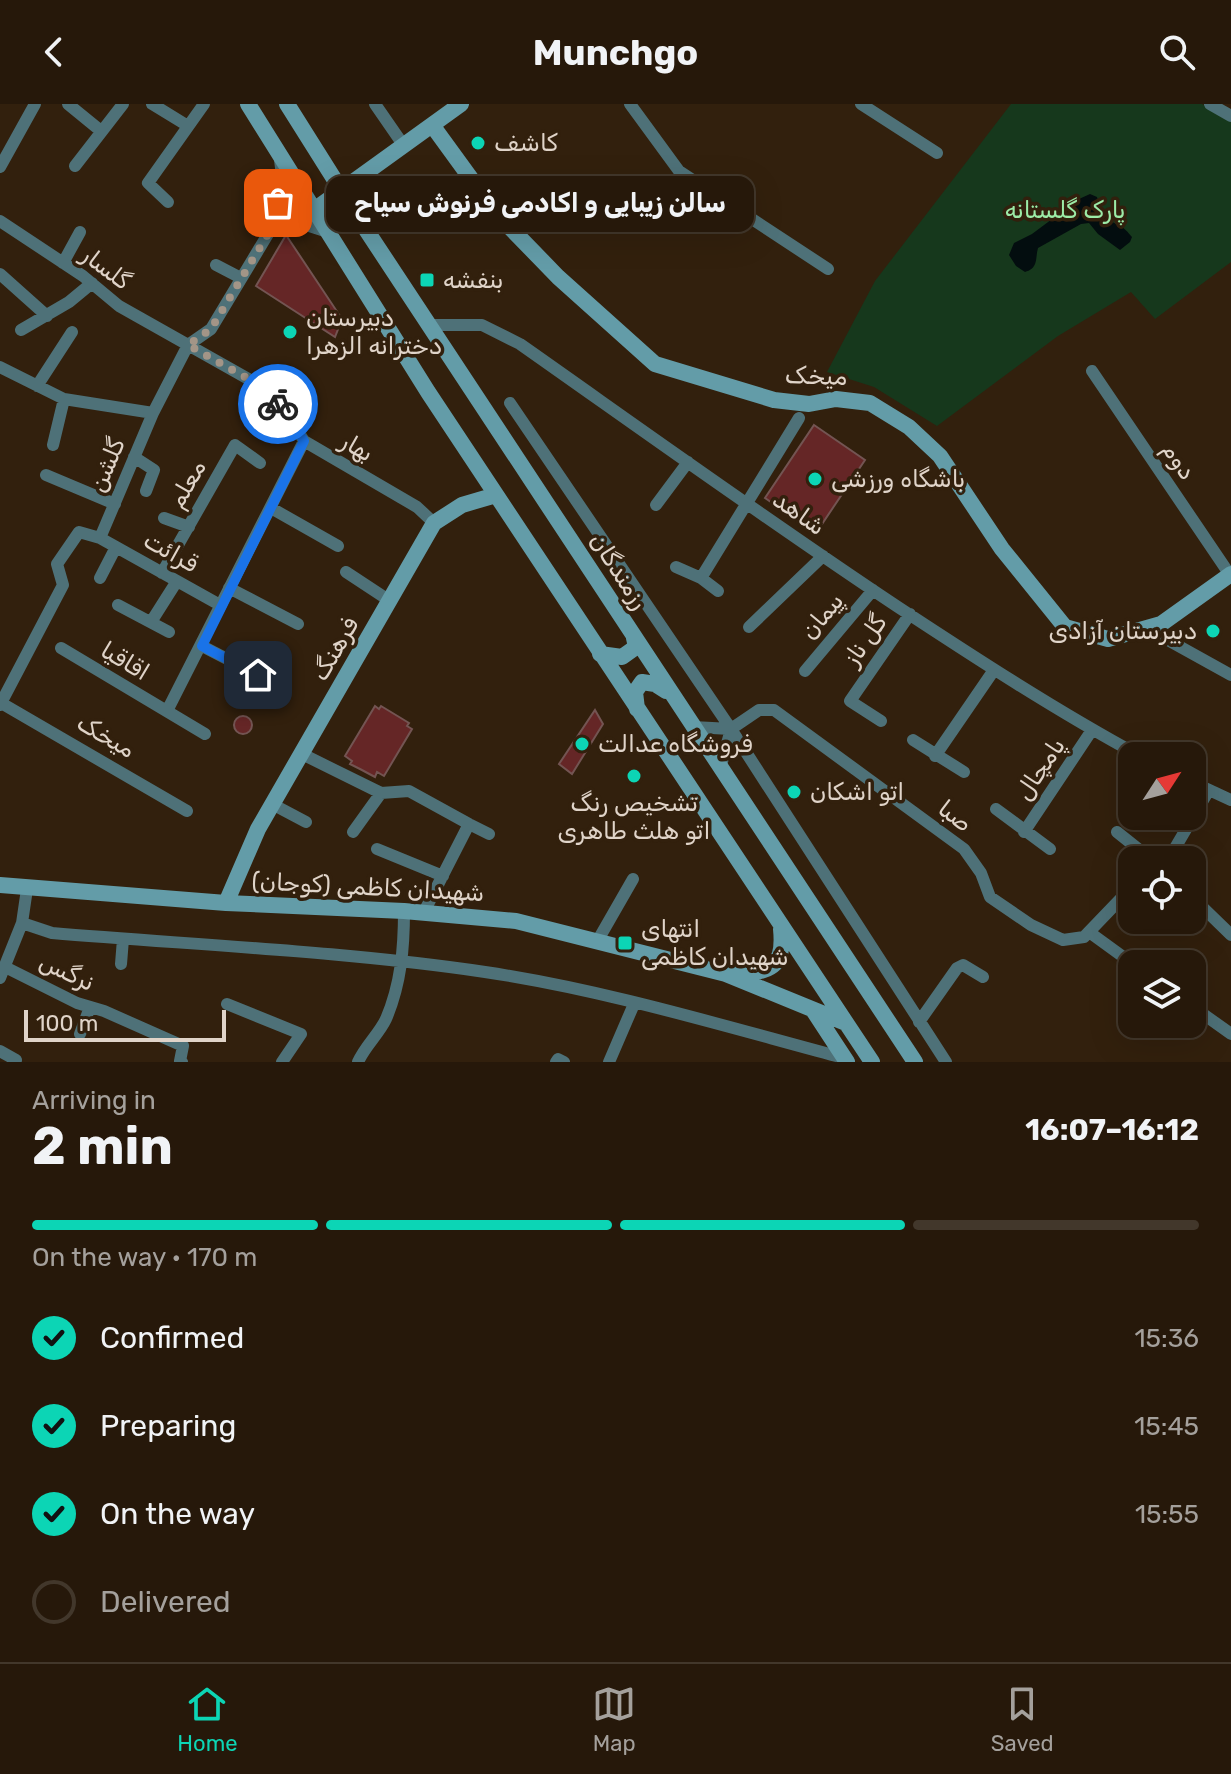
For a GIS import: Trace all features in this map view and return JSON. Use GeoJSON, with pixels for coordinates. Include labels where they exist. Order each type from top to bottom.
{"type":"FeatureCollection","features":[{"type":"Feature","properties":{"kind":"main road"},"geometry":{"type":"LineString","coordinates":[[248,104],[496,495],[872,1062]]}},
{"type":"Feature","properties":{"kind":"main road","name":"رزمندگان"},"geometry":{"type":"LineString","coordinates":[[287,104],[634,638],[915,1062]]}},
{"type":"Feature","properties":{"kind":"main road"},"geometry":{"type":"LineString","coordinates":[[314,210],[461,104]]}},
{"type":"Feature","properties":{"kind":"main road","name":"میخک"},"geometry":{"type":"LineString","coordinates":[[432,125],[496,213],[558,277],[655,364],[774,400],[809,404],[836,399],[870,403],[909,427],[940,456],[1002,549],[1065,627],[1108,639],[1148,629],[1161,624],[1230,574]]}},
{"type":"Feature","properties":{"kind":"main road"},"geometry":{"type":"LineString","coordinates":[[434,523],[462,505],[496,495]]}},
{"type":"Feature","properties":{"kind":"main road","name":"فرهنگ"},"geometry":{"type":"LineString","coordinates":[[226,903],[258,829],[434,523]]}},
{"type":"Feature","properties":{"kind":"main road"},"geometry":{"type":"LineString","coordinates":[[600,654],[622,657],[636,647],[634,638]]}},
{"type":"Feature","properties":{"kind":"main road"},"geometry":{"type":"LineString","coordinates":[[638,711],[635,692],[642,682],[655,684],[671,694]]}},
{"type":"Feature","properties":{"kind":"main road","name":"شهیدان کاظمی (کوجان)"},"geometry":{"type":"LineString","coordinates":[[0,885],[226,903],[424,912],[516,921],[726,974]]}},
{"type":"Feature","properties":{"kind":"main road"},"geometry":{"type":"LineString","coordinates":[[726,974],[758,973],[775,964],[783,952],[781,928]]}},
{"type":"Feature","properties":{"kind":"main road"},"geometry":{"type":"LineString","coordinates":[[726,974],[847,1023]]}},
{"type":"Feature","properties":{"kind":"main road"},"geometry":{"type":"LineString","coordinates":[[813,1010],[845,1060]]}},
{"type":"Feature","properties":{"kind":"street"},"geometry":{"type":"LineString","coordinates":[[0,167],[35,104]]}},
{"type":"Feature","properties":{"kind":"street"},"geometry":{"type":"LineString","coordinates":[[68,104],[101,131]]}},
{"type":"Feature","properties":{"kind":"street"},"geometry":{"type":"LineString","coordinates":[[75,166],[123,104]]}},
{"type":"Feature","properties":{"kind":"street"},"geometry":{"type":"LineString","coordinates":[[152,104],[188,126]]}},
{"type":"Feature","properties":{"kind":"street"},"geometry":{"type":"LineString","coordinates":[[168,202],[148,183],[204,104]]}},
{"type":"Feature","properties":{"kind":"street"},"geometry":{"type":"LineString","coordinates":[[375,104],[404,146]]}},
{"type":"Feature","properties":{"kind":"street"},"geometry":{"type":"LineString","coordinates":[[630,104],[679,171],[828,269]]}},
{"type":"Feature","properties":{"kind":"street"},"geometry":{"type":"LineString","coordinates":[[861,104],[937,153]]}},
{"type":"Feature","properties":{"kind":"street"},"geometry":{"type":"LineString","coordinates":[[1210,104],[1231,116]]}},
{"type":"Feature","properties":{"kind":"street","name":"گلشن"},"geometry":{"type":"LineString","coordinates":[[100,538],[153,413],[188,345],[211,329],[271,229],[283,183],[280,155]]}},
{"type":"Feature","properties":{"kind":"street","name":"گلسار"},"geometry":{"type":"LineString","coordinates":[[0,221],[92,283],[119,306],[188,345]]}},
{"type":"Feature","properties":{"kind":"street"},"geometry":{"type":"LineString","coordinates":[[271,229],[300,223],[328,232]]}},
{"type":"Feature","properties":{"kind":"street"},"geometry":{"type":"LineString","coordinates":[[63,263],[80,232]]}},
{"type":"Feature","properties":{"kind":"street"},"geometry":{"type":"LineString","coordinates":[[216,265],[241,278]]}},
{"type":"Feature","properties":{"kind":"street"},"geometry":{"type":"LineString","coordinates":[[0,274],[47,316]]}},
{"type":"Feature","properties":{"kind":"street"},"geometry":{"type":"LineString","coordinates":[[21,330],[47,316],[92,283]]}},
{"type":"Feature","properties":{"kind":"street","name":"شاهد"},"geometry":{"type":"LineString","coordinates":[[430,325],[482,325],[520,344],[873,590],[994,670],[1118,744]]}},
{"type":"Feature","properties":{"kind":"street"},"geometry":{"type":"LineString","coordinates":[[37,386],[72,332]]}},
{"type":"Feature","properties":{"kind":"street","name":"بهار"},"geometry":{"type":"LineString","coordinates":[[188,345],[252,381],[286,411],[304,441],[417,507],[434,523]]}},
{"type":"Feature","properties":{"kind":"street"},"geometry":{"type":"LineString","coordinates":[[0,368],[64,399],[153,413]]}},
{"type":"Feature","properties":{"kind":"street","name":"دوم"},"geometry":{"type":"LineString","coordinates":[[1092,371],[1230,574]]}},
{"type":"Feature","properties":{"kind":"street"},"geometry":{"type":"LineString","coordinates":[[53,445],[64,399]]}},
{"type":"Feature","properties":{"kind":"street"},"geometry":{"type":"LineString","coordinates":[[510,403],[731,729],[946,1062]]}},
{"type":"Feature","properties":{"kind":"street"},"geometry":{"type":"LineString","coordinates":[[701,578],[799,418]]}},
{"type":"Feature","properties":{"kind":"street","name":"اقاقیا"},"geometry":{"type":"LineString","coordinates":[[167,711],[304,441]]}},
{"type":"Feature","properties":{"kind":"street","name":"معلم"},"geometry":{"type":"LineString","coordinates":[[162,573],[235,445],[260,463]]}},
{"type":"Feature","properties":{"kind":"street"},"geometry":{"type":"LineString","coordinates":[[134,457],[154,470],[146,491]]}},
{"type":"Feature","properties":{"kind":"street"},"geometry":{"type":"LineString","coordinates":[[656,505],[688,462]]}},
{"type":"Feature","properties":{"kind":"street"},"geometry":{"type":"LineString","coordinates":[[46,475],[115,504]]}},
{"type":"Feature","properties":{"kind":"street"},"geometry":{"type":"LineString","coordinates":[[271,508],[338,546]]}},
{"type":"Feature","properties":{"kind":"street"},"geometry":{"type":"LineString","coordinates":[[164,518],[189,527]]}},
{"type":"Feature","properties":{"kind":"street"},"geometry":{"type":"LineString","coordinates":[[1,704],[63,585],[57,564],[79,532],[100,538]]}},
{"type":"Feature","properties":{"kind":"street","name":"قرائت"},"geometry":{"type":"LineString","coordinates":[[100,538],[220,605]]}},
{"type":"Feature","properties":{"kind":"street"},"geometry":{"type":"LineString","coordinates":[[100,578],[116,547]]}},
{"type":"Feature","properties":{"kind":"street"},"geometry":{"type":"LineString","coordinates":[[749,627],[823,556]]}},
{"type":"Feature","properties":{"kind":"street"},"geometry":{"type":"LineString","coordinates":[[676,567],[701,578],[718,591]]}},
{"type":"Feature","properties":{"kind":"street"},"geometry":{"type":"LineString","coordinates":[[346,572],[390,601]]}},
{"type":"Feature","properties":{"kind":"street"},"geometry":{"type":"LineString","coordinates":[[151,622],[177,581]]}},
{"type":"Feature","properties":{"kind":"street"},"geometry":{"type":"LineString","coordinates":[[229,588],[298,624]]}},
{"type":"Feature","properties":{"kind":"street","name":"پیمان"},"geometry":{"type":"LineString","coordinates":[[805,671],[873,590]]}},
{"type":"Feature","properties":{"kind":"street"},"geometry":{"type":"LineString","coordinates":[[118,605],[169,632]]}},
{"type":"Feature","properties":{"kind":"street","name":"گل ناز"},"geometry":{"type":"LineString","coordinates":[[881,721],[850,701],[910,614]]}},
{"type":"Feature","properties":{"kind":"street"},"geometry":{"type":"LineString","coordinates":[[1148,629],[1231,675]]}},
{"type":"Feature","properties":{"kind":"street"},"geometry":{"type":"LineString","coordinates":[[202,646],[258,675]]}},
{"type":"Feature","properties":{"kind":"street","name":"اقاقیا"},"geometry":{"type":"LineString","coordinates":[[61,648],[205,734]]}},
{"type":"Feature","properties":{"kind":"street"},"geometry":{"type":"LineString","coordinates":[[935,756],[994,670]]}},
{"type":"Feature","properties":{"kind":"street","name":"میخک"},"geometry":{"type":"LineString","coordinates":[[1,704],[187,811]]}},
{"type":"Feature","properties":{"kind":"street","name":"صبا"},"geometry":{"type":"LineString","coordinates":[[731,729],[759,710],[774,710],[964,849],[981,873],[990,897],[1031,925],[1063,940],[1084,937],[1089,932]]}},
{"type":"Feature","properties":{"kind":"street"},"geometry":{"type":"LineString","coordinates":[[693,727],[731,729]]}},
{"type":"Feature","properties":{"kind":"street"},"geometry":{"type":"LineString","coordinates":[[720,769],[731,729]]}},
{"type":"Feature","properties":{"kind":"street","name":"پامچال"},"geometry":{"type":"LineString","coordinates":[[1024,832],[1092,730]]}},
{"type":"Feature","properties":{"kind":"street"},"geometry":{"type":"LineString","coordinates":[[913,740],[964,772]]}},
{"type":"Feature","properties":{"kind":"street"},"geometry":{"type":"LineString","coordinates":[[302,754],[381,793],[409,791],[489,834]]}},
{"type":"Feature","properties":{"kind":"street"},"geometry":{"type":"LineString","coordinates":[[1206,789],[1231,800]]}},
{"type":"Feature","properties":{"kind":"street"},"geometry":{"type":"LineString","coordinates":[[1176,846],[1209,790]]}},
{"type":"Feature","properties":{"kind":"street"},"geometry":{"type":"LineString","coordinates":[[353,832],[381,793]]}},
{"type":"Feature","properties":{"kind":"street"},"geometry":{"type":"LineString","coordinates":[[272,804],[306,822]]}},
{"type":"Feature","properties":{"kind":"street"},"geometry":{"type":"LineString","coordinates":[[996,809],[1050,849]]}},
{"type":"Feature","properties":{"kind":"street"},"geometry":{"type":"LineString","coordinates":[[424,912],[469,824]]}},
{"type":"Feature","properties":{"kind":"street"},"geometry":{"type":"LineString","coordinates":[[1117,832],[1134,846]]}},
{"type":"Feature","properties":{"kind":"street"},"geometry":{"type":"LineString","coordinates":[[377,849],[443,876]]}},
{"type":"Feature","properties":{"kind":"street"},"geometry":{"type":"LineString","coordinates":[[598,940],[633,879]]}},
{"type":"Feature","properties":{"kind":"street"},"geometry":{"type":"LineString","coordinates":[[2,972],[22,923],[27,889]]}},
{"type":"Feature","properties":{"kind":"street"},"geometry":{"type":"LineString","coordinates":[[1118,902],[1089,932],[1118,953]]}},
{"type":"Feature","properties":{"kind":"street"},"geometry":{"type":"LineString","coordinates":[[358,1062],[385,1021],[402,962],[404,911]]}},
{"type":"Feature","properties":{"kind":"street"},"geometry":{"type":"LineString","coordinates":[[1206,911],[1231,935]]}},
{"type":"Feature","properties":{"kind":"street"},"geometry":{"type":"LineString","coordinates":[[22,923],[52,933],[487,972],[634,1004],[845,1060]]}},
{"type":"Feature","properties":{"kind":"street"},"geometry":{"type":"LineString","coordinates":[[121,964],[123,939]]}},
{"type":"Feature","properties":{"kind":"street"},"geometry":{"type":"LineString","coordinates":[[919,1022],[957,968],[963,965],[983,977]]}},
{"type":"Feature","properties":{"kind":"street","name":"نرگس"},"geometry":{"type":"LineString","coordinates":[[2,972],[183,1046],[180,1062]]}},
{"type":"Feature","properties":{"kind":"street"},"geometry":{"type":"LineString","coordinates":[[227,1004],[301,1034],[282,1062]]}},
{"type":"Feature","properties":{"kind":"street"},"geometry":{"type":"LineString","coordinates":[[609,1062],[634,1004]]}},
{"type":"Feature","properties":{"kind":"street"},"geometry":{"type":"LineString","coordinates":[[80,1034],[90,1007]]}},
{"type":"Feature","properties":{"kind":"street"},"geometry":{"type":"LineString","coordinates":[[1206,1016],[1231,1034]]}},
{"type":"Feature","properties":{"kind":"street"},"geometry":{"type":"LineString","coordinates":[[0,1051],[15,1062]]}},
{"type":"Feature","properties":{"kind":"street"},"geometry":{"type":"LineString","coordinates":[[556,1062],[558,1059],[564,1062]]}},
{"type":"Feature","properties":{"kind":"green space","name":"پارک گلستانه"},"geometry":{"type":"Polygon","coordinates":[[[1011,104],[1202,104],[1231,120],[1231,262],[1155,319],[1131,292],[1058,336],[937,426],[874,387],[827,372],[875,281],[1011,104]]]}},
{"type":"Feature","properties":{"kind":"shaded area"},"geometry":{"type":"Polygon","coordinates":[[[1090,194],[1097,197],[1104,215],[1132,237],[1130,242],[1120,250],[1089,223],[1081,224],[1038,248],[1034,265],[1029,270],[1025,272],[1016,266],[1009,255],[1014,243],[1090,194]]]}},
{"type":"Feature","properties":{"kind":"building"},"geometry":{"type":"Polygon","coordinates":[[[286,235],[342,319],[335,337],[256,286],[286,235]]]}},
{"type":"Feature","properties":{"kind":"building","name":"باشگاه ورزشی"},"geometry":{"type":"Polygon","coordinates":[[[814,425],[865,460],[816,533],[765,498],[814,425]]]}},
{"type":"Feature","properties":{"kind":"building"},"geometry":{"type":"Polygon","coordinates":[[[375,706],[379,709],[381,706],[409,723],[407,726],[412,729],[384,776],[377,772],[375,777],[350,764],[352,761],[345,756],[375,706]]]}},
{"type":"Feature","properties":{"kind":"building","name":"فروشگاه عدالت"},"geometry":{"type":"Polygon","coordinates":[[[595,710],[603,724],[572,774],[559,764],[595,710]]]}},
{"type":"Feature","properties":{"kind":"building"},"geometry":{"type":"Polygon","coordinates":[[[239,716],[247,716],[252,725],[250,732],[239,734],[234,729],[234,721],[239,716]]]}},
{"type":"Feature","properties":{"kind":"way so far"},"geometry":{"type":"LineString","coordinates":[[278,203],[271,229],[211,329],[188,345],[252,381],[278,404]]}},
{"type":"Feature","properties":{"kind":"place","name":"کاشف"},"geometry":{"type":"Point","coordinates":[478,143]}},
{"type":"Feature","properties":{"kind":"place","name":"سالن زیبایی و اکادمی فرنوش سیاح"},"geometry":{"type":"Point","coordinates":[278,203]}},
{"type":"Feature","properties":{"kind":"place","name":"بنفشه"},"geometry":{"type":"Point","coordinates":[427,280]}},
{"type":"Feature","properties":{"kind":"place","name":"دبيرستان دخترانه الزهرا"},"geometry":{"type":"Point","coordinates":[290,332]}},
{"type":"Feature","properties":{"kind":"place","name":"باشگاه ورزشی"},"geometry":{"type":"Point","coordinates":[815,479]}},
{"type":"Feature","properties":{"kind":"place","name":"دبیرستان آزادی"},"geometry":{"type":"Point","coordinates":[1213,631]}},
{"type":"Feature","properties":{"kind":"place","name":"فروشگاه عدالت"},"geometry":{"type":"Point","coordinates":[582,744]}},
{"type":"Feature","properties":{"kind":"place","name":"تشخیص رنگ اتو هلث طاهری"},"geometry":{"type":"Point","coordinates":[634,776]}},
{"type":"Feature","properties":{"kind":"place","name":"اتو اشکان"},"geometry":{"type":"Point","coordinates":[794,792]}},
{"type":"Feature","properties":{"kind":"place","name":"انتهای شهیدان کاظمی"},"geometry":{"type":"Point","coordinates":[625,943]}},
{"type":"Feature","properties":{"kind":"route"},"geometry":{"type":"LineString","coordinates":[[258,675],[202,646],[304,441],[286,411],[278,404]]}}]}
